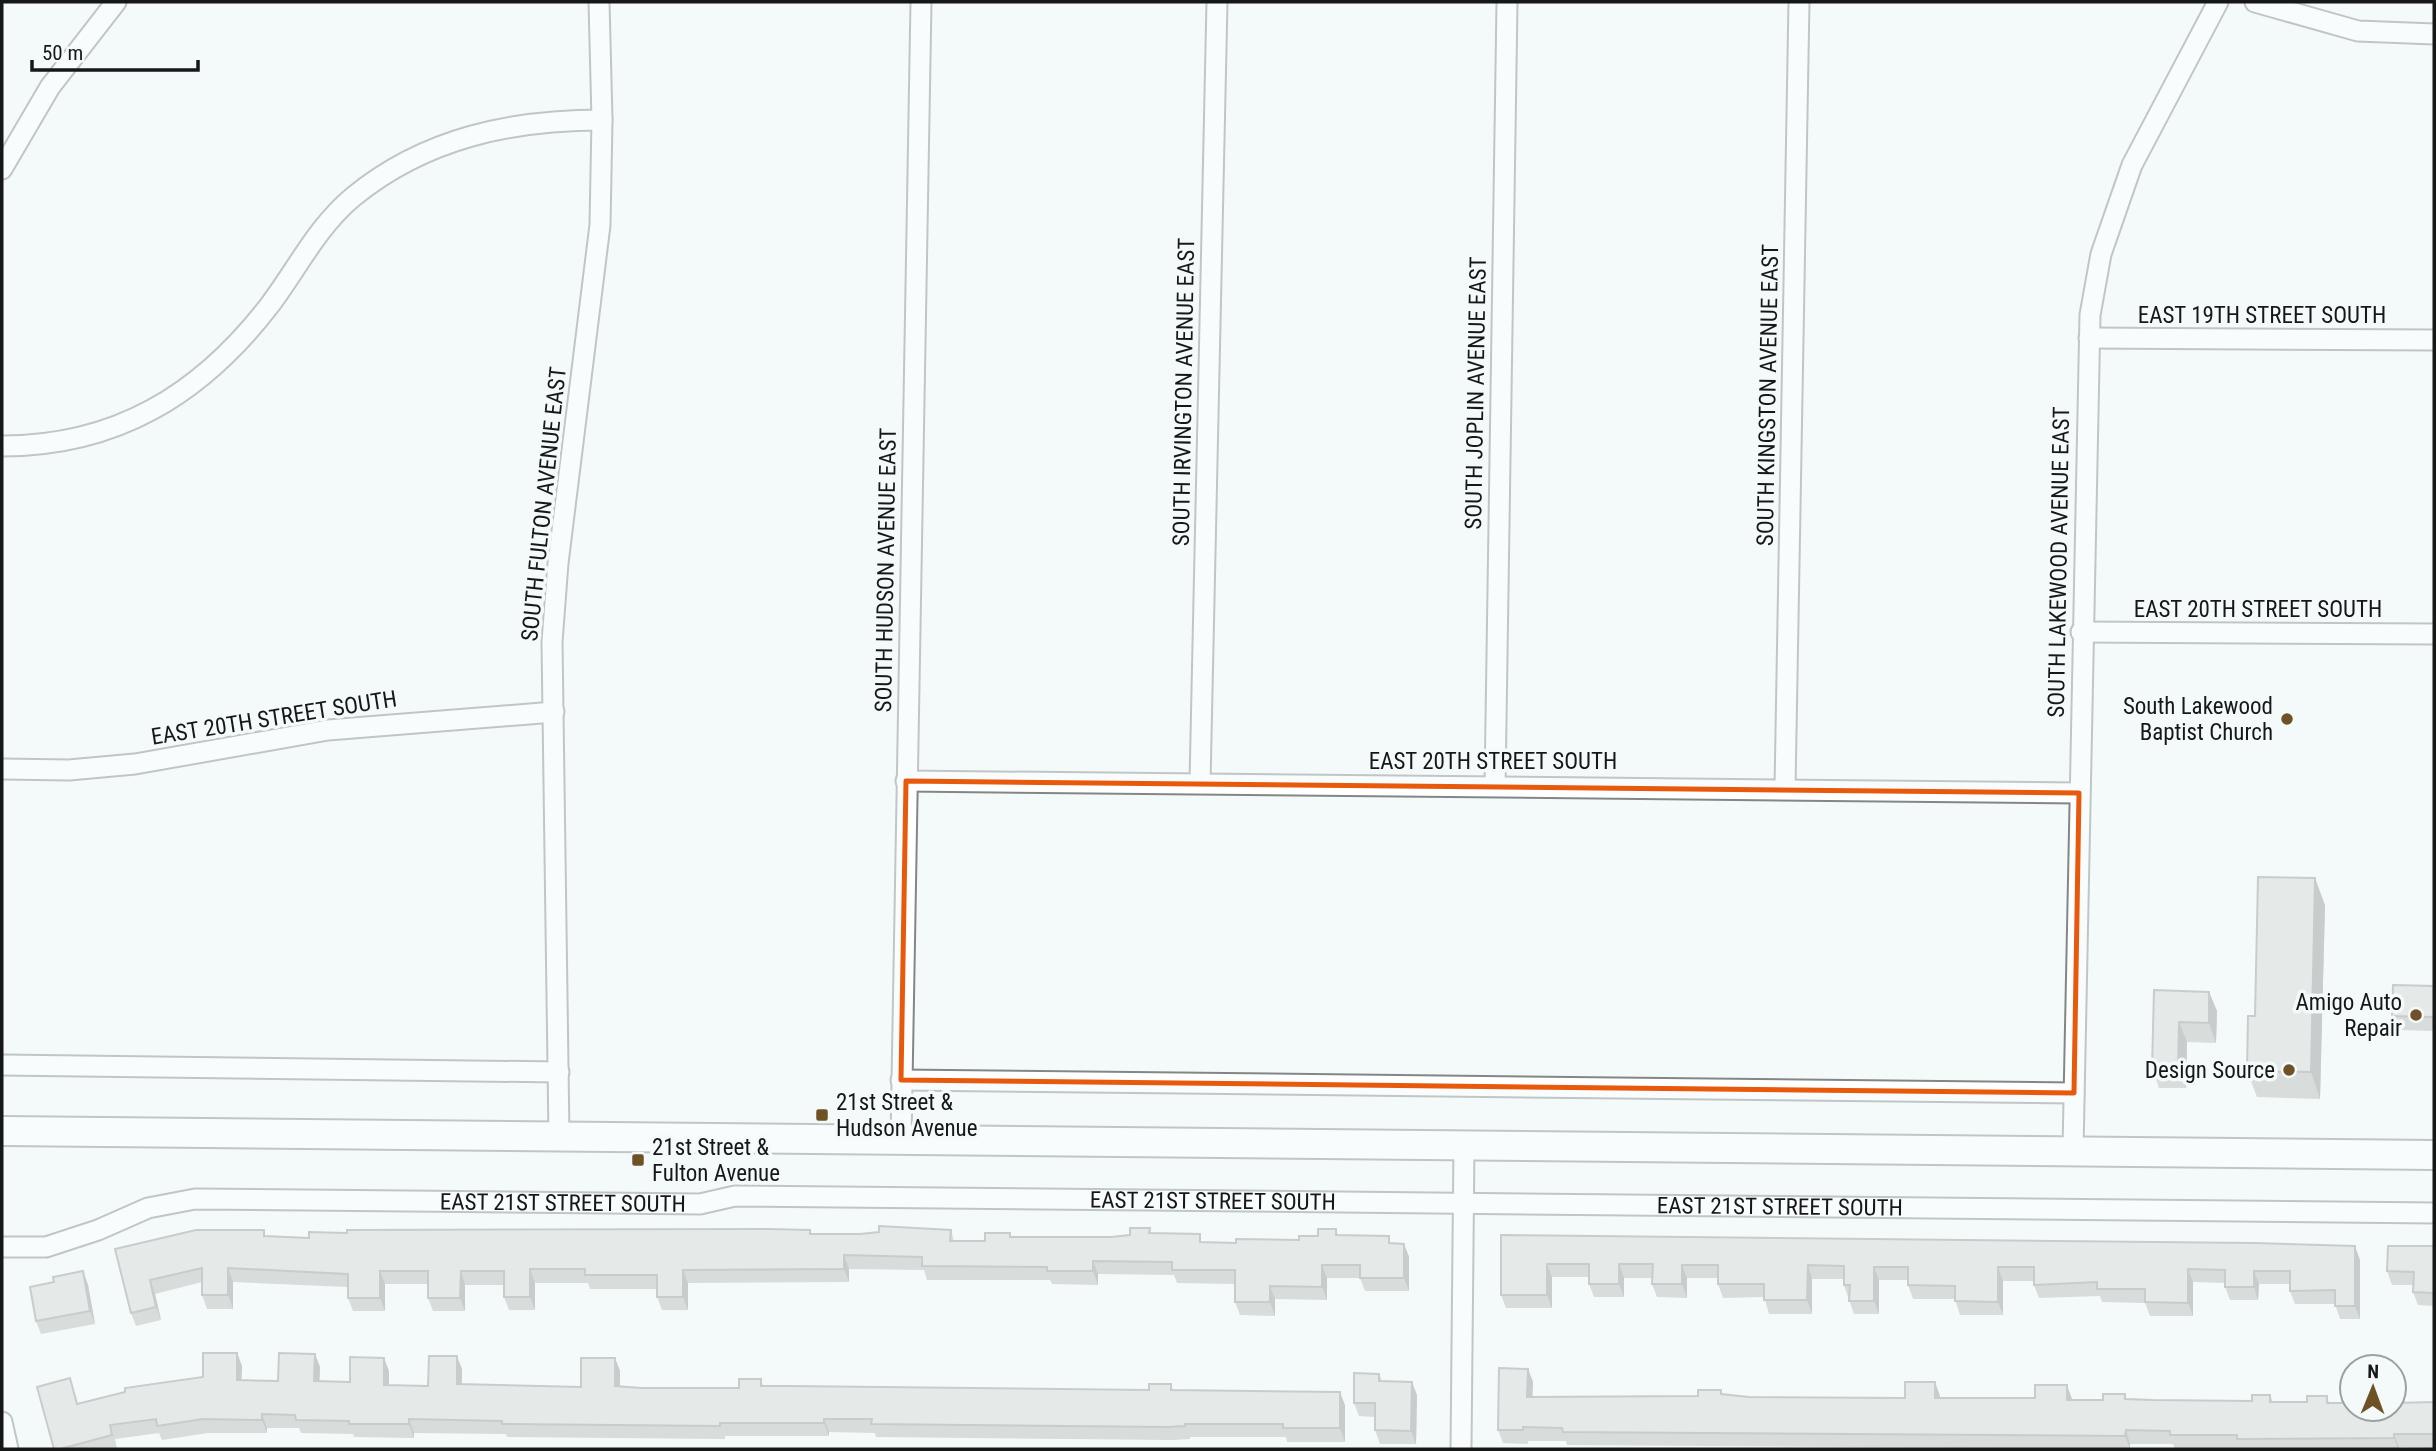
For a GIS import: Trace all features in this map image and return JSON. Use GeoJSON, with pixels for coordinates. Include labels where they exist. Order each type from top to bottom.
{"type":"FeatureCollection","features":[{"type":"Feature","properties":{"kind":"main road"},"geometry":{"type":"LineString","coordinates":[[2,1131],[2434,1155]]}},
{"type":"Feature","properties":{"kind":"street"},"geometry":{"type":"LineString","coordinates":[[2,169],[50,87],[116,2]]}},
{"type":"Feature","properties":{"kind":"street","name":"SOUTH FULTON AVENUE EAST"},"geometry":{"type":"LineString","coordinates":[[559,1137],[552,642],[558,563],[600,225],[602,120],[599,2]]}},
{"type":"Feature","properties":{"kind":"street","name":"SOUTH HUDSON AVENUE EAST"},"geometry":{"type":"LineString","coordinates":[[901,1140],[921,2]]}},
{"type":"Feature","properties":{"kind":"street","name":"SOUTH IRVINGTON AVENUE EAST"},"geometry":{"type":"LineString","coordinates":[[1200,783],[1217,2]]}},
{"type":"Feature","properties":{"kind":"street","name":"SOUTH JOPLIN AVENUE EAST"},"geometry":{"type":"LineString","coordinates":[[1494,786],[1507,2]]}},
{"type":"Feature","properties":{"kind":"street","name":"SOUTH KINGSTON AVENUE EAST"},"geometry":{"type":"LineString","coordinates":[[1785,788],[1799,2]]}},
{"type":"Feature","properties":{"kind":"street","name":"SOUTH LAKEWOOD AVENUE EAST"},"geometry":{"type":"LineString","coordinates":[[2073,1150],[2081,632],[2089,338],[2101,254],[2132,164],[2218,2]]}},
{"type":"Feature","properties":{"kind":"street"},"geometry":{"type":"LineString","coordinates":[[2255,2],[2358,31],[2434,34]]}},
{"type":"Feature","properties":{"kind":"street"},"geometry":{"type":"LineString","coordinates":[[2,446],[31,446],[71,440],[142,416],[173,400],[237,342],[270,304],[306,248],[351,199],[386,172],[432,148],[484,131],[548,121],[602,120]]}},
{"type":"Feature","properties":{"kind":"street","name":"EAST 19TH STREET SOUTH"},"geometry":{"type":"LineString","coordinates":[[2089,338],[2434,340]]}},
{"type":"Feature","properties":{"kind":"street","name":"EAST 20TH STREET SOUTH"},"geometry":{"type":"LineString","coordinates":[[2081,632],[2434,634]]}},
{"type":"Feature","properties":{"kind":"street","name":"EAST 20TH STREET SOUTH"},"geometry":{"type":"LineString","coordinates":[[2,769],[69,770],[135,764],[328,730],[554,712]]}},
{"type":"Feature","properties":{"kind":"street","name":"EAST 20TH STREET SOUTH"},"geometry":{"type":"LineString","coordinates":[[906,780],[2080,793]]}},
{"type":"Feature","properties":{"kind":"street"},"geometry":{"type":"LineString","coordinates":[[2,1065],[559,1072]]}},
{"type":"Feature","properties":{"kind":"street"},"geometry":{"type":"LineString","coordinates":[[901,1080],[2074,1093]]}},
{"type":"Feature","properties":{"kind":"street"},"geometry":{"type":"LineString","coordinates":[[1461,1449],[1464,1145]]}},
{"type":"Feature","properties":{"kind":"street","name":"EAST 21ST STREET SOUTH"},"geometry":{"type":"LineString","coordinates":[[2,1247],[46,1247],[98,1230],[148,1208],[195,1199],[700,1204],[748,1196],[2434,1213]]}},
{"type":"Feature","properties":{"kind":"street"},"geometry":{"type":"LineString","coordinates":[[2,1422],[8,1449]]}},
{"type":"Feature","properties":{"kind":"highlighted area"},"geometry":{"type":"Polygon","coordinates":[[[906,781],[2079,793],[2074,1093],[901,1080],[906,781]]]}},
{"type":"Feature","properties":{"kind":"building"},"geometry":{"type":"Polygon","coordinates":[[[2258,877],[2315,878],[2311,1072],[2247,1071],[2248,1016],[2255,1016],[2258,877]]]}},
{"type":"Feature","properties":{"kind":"building"},"geometry":{"type":"Polygon","coordinates":[[[2393,985],[2434,986],[2434,1017],[2392,1016],[2393,985]]]}},
{"type":"Feature","properties":{"kind":"building"},"geometry":{"type":"Polygon","coordinates":[[[2154,990],[2209,992],[2209,1023],[2179,1022],[2178,1069],[2152,1068],[2154,990]]]}},
{"type":"Feature","properties":{"kind":"building"},"geometry":{"type":"Polygon","coordinates":[[[879,1226],[951,1230],[950,1241],[985,1241],[985,1233],[1010,1233],[1010,1237],[1111,1237],[1130,1235],[1130,1228],[1150,1228],[1149,1233],[1200,1234],[1200,1242],[1236,1243],[1236,1239],[1299,1240],[1299,1236],[1318,1236],[1318,1229],[1336,1229],[1336,1235],[1389,1236],[1389,1243],[1404,1244],[1404,1278],[1360,1278],[1360,1265],[1322,1265],[1322,1287],[1270,1286],[1270,1302],[1235,1302],[1235,1270],[1172,1270],[1172,1262],[1093,1261],[1093,1271],[1047,1271],[1047,1267],[922,1266],[922,1257],[844,1255],[844,1269],[683,1270],[683,1297],[657,1297],[657,1275],[585,1275],[585,1269],[530,1269],[530,1297],[504,1297],[504,1271],[461,1271],[460,1298],[428,1298],[428,1271],[380,1271],[380,1298],[348,1298],[348,1274],[228,1268],[228,1295],[202,1295],[202,1268],[150,1280],[156,1307],[131,1313],[115,1249],[196,1230],[264,1230],[264,1236],[309,1238],[309,1232],[347,1233],[347,1230],[768,1229],[810,1230],[810,1234],[860,1234],[879,1232],[879,1226]]]}},
{"type":"Feature","properties":{"kind":"building"},"geometry":{"type":"Polygon","coordinates":[[[1501,1235],[2355,1246],[2355,1306],[2335,1306],[2335,1290],[2290,1291],[2290,1271],[2254,1271],[2254,1287],[2225,1287],[2225,1270],[2188,1269],[2188,1303],[2145,1302],[2145,1289],[2097,1289],[2097,1282],[2034,1285],[2034,1267],[1998,1267],[1998,1302],[1955,1301],[1955,1286],[1908,1285],[1908,1267],[1874,1267],[1874,1301],[1849,1301],[1850,1285],[1844,1285],[1844,1266],[1808,1265],[1807,1300],[1764,1300],[1764,1284],[1718,1284],[1718,1265],[1682,1265],[1682,1284],[1652,1284],[1653,1264],[1619,1264],[1619,1284],[1589,1284],[1589,1264],[1547,1264],[1547,1295],[1501,1295],[1501,1235]]]}},
{"type":"Feature","properties":{"kind":"building"},"geometry":{"type":"Polygon","coordinates":[[[2388,1246],[2434,1246],[2434,1293],[2413,1292],[2414,1272],[2387,1271],[2388,1246]]]}},
{"type":"Feature","properties":{"kind":"building"},"geometry":{"type":"Polygon","coordinates":[[[83,1271],[90,1311],[36,1321],[30,1287],[54,1282],[53,1277],[83,1271]]]}},
{"type":"Feature","properties":{"kind":"building"},"geometry":{"type":"Polygon","coordinates":[[[203,1353],[237,1353],[237,1380],[278,1381],[279,1353],[315,1354],[314,1381],[350,1382],[350,1357],[384,1358],[384,1385],[428,1386],[429,1356],[457,1356],[457,1384],[581,1387],[581,1358],[615,1358],[615,1386],[641,1388],[739,1388],[739,1379],[761,1379],[761,1386],[1149,1390],[1149,1384],[1171,1384],[1171,1390],[1340,1392],[1340,1428],[1283,1428],[1283,1424],[1185,1424],[1168,1427],[871,1424],[872,1419],[824,1419],[824,1423],[720,1423],[720,1426],[502,1424],[502,1421],[409,1419],[409,1424],[349,1424],[349,1421],[296,1420],[295,1415],[262,1414],[262,1420],[203,1419],[157,1426],[156,1419],[110,1425],[112,1435],[54,1449],[37,1387],[70,1378],[77,1404],[125,1392],[125,1388],[203,1377],[203,1353]]]}},
{"type":"Feature","properties":{"kind":"building"},"geometry":{"type":"Polygon","coordinates":[[[1499,1368],[1528,1369],[1527,1397],[1698,1396],[1698,1390],[1721,1390],[1721,1394],[1749,1397],[1905,1398],[1905,1382],[1935,1382],[1935,1398],[2035,1398],[2035,1385],[2067,1385],[2067,1400],[2103,1400],[2103,1394],[2125,1394],[2125,1399],[2252,1401],[2252,1395],[2270,1395],[2270,1402],[2307,1402],[2307,1396],[2327,1396],[2327,1403],[2338,1403],[2338,1423],[2408,1423],[2408,1403],[2434,1402],[2434,1434],[2394,1434],[2394,1438],[2237,1439],[2237,1435],[2170,1435],[2170,1431],[2126,1430],[2125,1436],[1563,1432],[1562,1428],[1523,1427],[1523,1430],[1498,1430],[1499,1368]]]}},
{"type":"Feature","properties":{"kind":"building"},"geometry":{"type":"Polygon","coordinates":[[[1354,1373],[1379,1374],[1379,1381],[1412,1382],[1411,1431],[1375,1430],[1375,1403],[1354,1403],[1354,1373]]]}},
{"type":"Feature","properties":{"kind":"place","name":"South Lakewood Baptist Church"},"geometry":{"type":"Point","coordinates":[2287,719]}},
{"type":"Feature","properties":{"kind":"place","name":"Amigo Auto Repair"},"geometry":{"type":"Point","coordinates":[2416,1015]}},
{"type":"Feature","properties":{"kind":"place","name":"Design Source"},"geometry":{"type":"Point","coordinates":[2289,1070]}},
{"type":"Feature","properties":{"kind":"place","name":"21st Street & Hudson Avenue"},"geometry":{"type":"Point","coordinates":[822,1115]}},
{"type":"Feature","properties":{"kind":"place","name":"21st Street & Fulton Avenue"},"geometry":{"type":"Point","coordinates":[638,1160]}}]}
